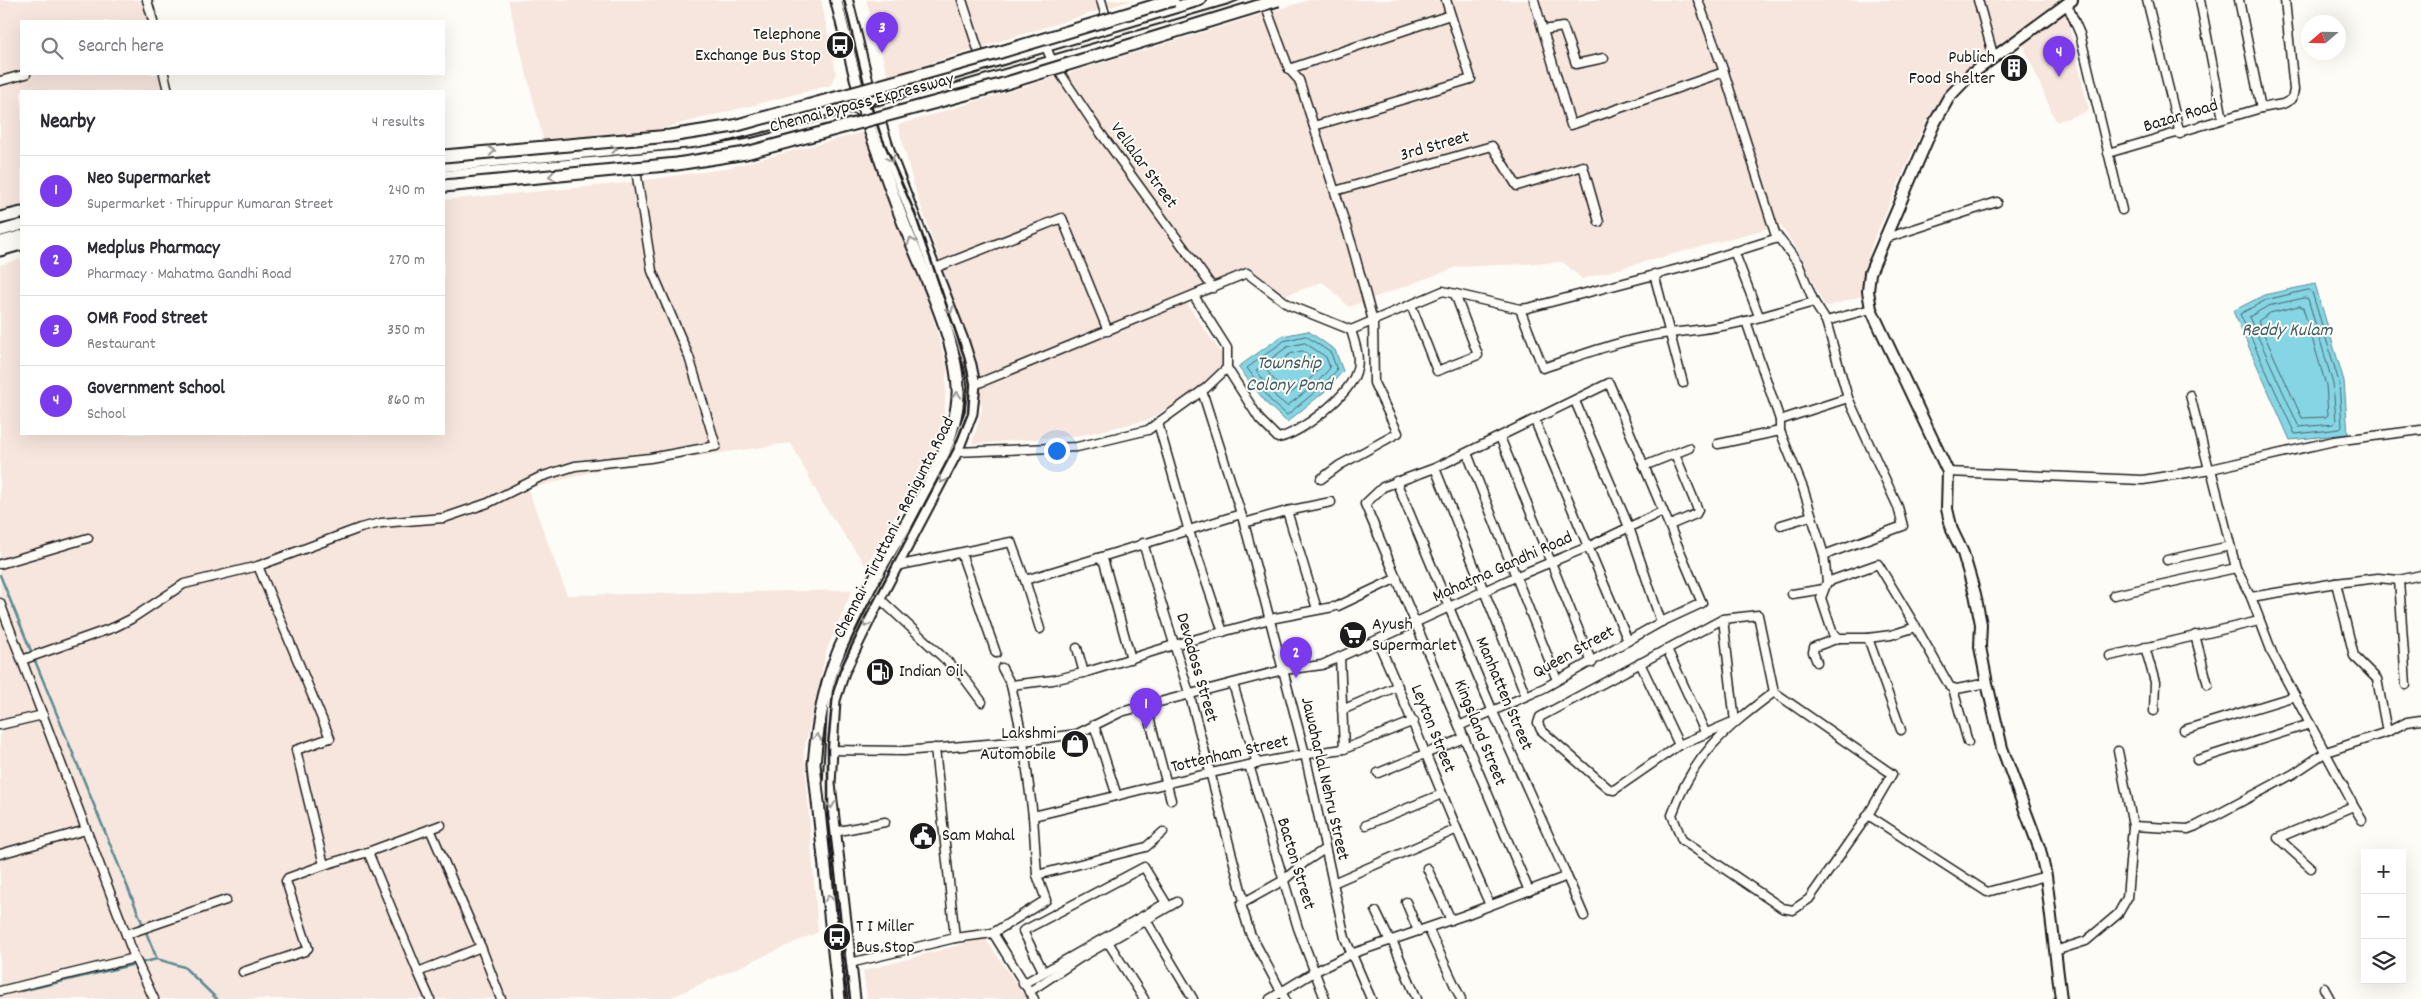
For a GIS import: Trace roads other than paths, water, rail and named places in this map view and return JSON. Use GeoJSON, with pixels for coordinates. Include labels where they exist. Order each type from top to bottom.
{"type":"FeatureCollection","features":[{"type":"Feature","properties":{"kind":"highway","name":"Chennai Bypass Expressway"},"geometry":{"type":"LineString","coordinates":[[445,186],[677,164],[746,153],[1000,84],[1278,0]]}},
{"type":"Feature","properties":{"kind":"highway","name":"Chennai Bypass Expressway"},"geometry":{"type":"LineString","coordinates":[[445,156],[670,136],[734,126],[1174,3]]}},
{"type":"Feature","properties":{"kind":"highway","name":"Chennai - Tiruttani - Renigunta Road"},"geometry":{"type":"LineString","coordinates":[[854,999],[829,784],[834,700],[840,680],[879,598],[956,452],[971,413],[974,385],[968,359],[935,268],[871,114]]}},
{"type":"Feature","properties":{"kind":"highway","name":"Chennai - Tiruttani - Renigunta Road"},"geometry":{"type":"LineString","coordinates":[[840,999],[814,764],[818,728],[827,683],[846,635],[878,572],[901,533],[950,436],[958,388],[955,363],[938,308],[888,185],[871,114]]}},
{"type":"Feature","properties":{"kind":"highway"},"geometry":{"type":"LineString","coordinates":[[0,218],[20,213]]}},
{"type":"Feature","properties":{"kind":"highway"},"geometry":{"type":"LineString","coordinates":[[0,250],[20,244]]}},
{"type":"Feature","properties":{"kind":"main road","name":"Chennai - Tiruttani - Renigunta Road"},"geometry":{"type":"LineString","coordinates":[[836,0],[860,101],[871,114]]}},
{"type":"Feature","properties":{"kind":"main road","name":"Chennai - Tiruttani - Renigunta Road"},"geometry":{"type":"LineString","coordinates":[[847,0],[872,98],[871,114]]}},
{"type":"Feature","properties":{"kind":"main road"},"geometry":{"type":"LineString","coordinates":[[445,166],[693,142],[725,136],[872,98],[984,66],[1109,28],[1174,3],[1200,0]]}},
{"type":"Feature","properties":{"kind":"main road"},"geometry":{"type":"LineString","coordinates":[[445,176],[634,160],[752,144],[871,114],[1234,8],[1255,0]]}},
{"type":"Feature","properties":{"kind":"main road"},"geometry":{"type":"LineString","coordinates":[[2061,999],[2046,876],[2040,850],[2002,748],[1980,647],[1981,624],[1975,594],[1962,553],[1952,530],[1947,508],[1948,472],[1871,309],[1868,292],[1870,272],[1883,239],[1934,124],[1949,97],[1970,75],[2069,2]]}},
{"type":"Feature","properties":{"kind":"main road"},"geometry":{"type":"LineString","coordinates":[[0,231],[20,226]]}},
{"type":"Feature","properties":{"kind":"main road"},"geometry":{"type":"LineString","coordinates":[[0,242],[20,236]]}},
{"type":"Feature","properties":{"kind":"street"},"geometry":{"type":"LineString","coordinates":[[147,0],[152,20]]}},
{"type":"Feature","properties":{"kind":"street"},"geometry":{"type":"LineString","coordinates":[[962,0],[984,66]]}},
{"type":"Feature","properties":{"kind":"street"},"geometry":{"type":"LineString","coordinates":[[1101,0],[1109,28]]}},
{"type":"Feature","properties":{"kind":"street"},"geometry":{"type":"LineString","coordinates":[[1263,0],[1289,69],[1300,80],[1335,191],[1373,321],[1374,383],[1398,432],[1340,465],[1321,479]]}},
{"type":"Feature","properties":{"kind":"street"},"geometry":{"type":"LineString","coordinates":[[1314,126],[1471,79],[1446,0]]}},
{"type":"Feature","properties":{"kind":"street"},"geometry":{"type":"LineString","coordinates":[[1534,0],[1571,125],[1724,72]]}},
{"type":"Feature","properties":{"kind":"street"},"geometry":{"type":"LineString","coordinates":[[1698,0],[1724,72],[1778,238],[1798,263],[1814,302],[1826,320],[1848,398],[1898,507],[1903,526],[1824,555]]}},
{"type":"Feature","properties":{"kind":"street"},"geometry":{"type":"LineString","coordinates":[[1978,0],[1994,58]]}},
{"type":"Feature","properties":{"kind":"street"},"geometry":{"type":"LineString","coordinates":[[2147,0],[2180,134]]}},
{"type":"Feature","properties":{"kind":"street"},"geometry":{"type":"LineString","coordinates":[[2200,0],[2223,119]]}},
{"type":"Feature","properties":{"kind":"street"},"geometry":{"type":"LineString","coordinates":[[2238,0],[2261,108]]}},
{"type":"Feature","properties":{"kind":"street","name":"Bazar Road"},"geometry":{"type":"LineString","coordinates":[[2108,153],[2180,134],[2261,108],[2283,104],[2292,99],[2294,90],[2284,0]]}},
{"type":"Feature","properties":{"kind":"street"},"geometry":{"type":"LineString","coordinates":[[2069,2],[2080,34],[2122,210]]}},
{"type":"Feature","properties":{"kind":"street"},"geometry":{"type":"LineString","coordinates":[[1289,69],[1450,15]]}},
{"type":"Feature","properties":{"kind":"street"},"geometry":{"type":"LineString","coordinates":[[1543,30],[1564,27],[1576,64],[1604,58]]}},
{"type":"Feature","properties":{"kind":"street","name":"Vellalar Street"},"geometry":{"type":"LineString","coordinates":[[1046,47],[1052,61],[1094,124],[1212,288]]}},
{"type":"Feature","properties":{"kind":"street"},"geometry":{"type":"LineString","coordinates":[[0,81],[22,75]]}},
{"type":"Feature","properties":{"kind":"street"},"geometry":{"type":"LineString","coordinates":[[164,75],[168,90]]}},
{"type":"Feature","properties":{"kind":"street","name":"3rd Street"},"geometry":{"type":"LineString","coordinates":[[1335,191],[1492,146],[1517,186],[1583,166],[1599,222]]}},
{"type":"Feature","properties":{"kind":"street"},"geometry":{"type":"LineString","coordinates":[[29,657],[115,627],[184,584],[258,566],[360,528],[381,523],[444,518],[488,503],[558,470],[575,466],[641,459],[716,446],[688,357],[652,271],[634,160]]}},
{"type":"Feature","properties":{"kind":"street"},"geometry":{"type":"LineString","coordinates":[[1883,239],[1996,202]]}},
{"type":"Feature","properties":{"kind":"street"},"geometry":{"type":"LineString","coordinates":[[935,268],[1062,218],[1108,331]]}},
{"type":"Feature","properties":{"kind":"street"},"geometry":{"type":"LineString","coordinates":[[974,385],[1247,273],[1289,305],[1351,330],[1443,291],[1520,308],[1528,308],[1734,252],[1778,238]]}},
{"type":"Feature","properties":{"kind":"street"},"geometry":{"type":"LineString","coordinates":[[1734,252],[1759,316]]}},
{"type":"Feature","properties":{"kind":"street"},"geometry":{"type":"LineString","coordinates":[[1654,274],[1683,383]]}},
{"type":"Feature","properties":{"kind":"street"},"geometry":{"type":"LineString","coordinates":[[1411,305],[1437,371],[1478,355],[1455,294]]}},
{"type":"Feature","properties":{"kind":"street"},"geometry":{"type":"LineString","coordinates":[[1194,296],[1228,348],[1228,368],[1260,420],[1278,438],[1288,436],[1329,407],[1345,391],[1356,372],[1358,358],[1351,330]]}},
{"type":"Feature","properties":{"kind":"street"},"geometry":{"type":"LineString","coordinates":[[1520,308],[1543,368],[1607,346],[1670,333],[1719,328],[1814,302]]}},
{"type":"Feature","properties":{"kind":"street"},"geometry":{"type":"LineString","coordinates":[[1826,320],[1871,309]]}},
{"type":"Feature","properties":{"kind":"street"},"geometry":{"type":"LineString","coordinates":[[1746,321],[1780,420],[1780,430],[1824,555],[1825,586],[1821,598],[1833,634],[1839,638]]}},
{"type":"Feature","properties":{"kind":"street"},"geometry":{"type":"LineString","coordinates":[[956,452],[1077,447],[1148,430],[1202,391],[1228,368]]}},
{"type":"Feature","properties":{"kind":"street"},"geometry":{"type":"LineString","coordinates":[[1396,481],[1435,468],[1609,383],[1670,525],[1696,514],[1698,510],[1675,454]]}},
{"type":"Feature","properties":{"kind":"street","name":"Jawaharlal Nehru Street"},"geometry":{"type":"LineString","coordinates":[[1202,391],[1244,523],[1270,619],[1305,754],[1342,926],[1351,954],[1371,999]]}},
{"type":"Feature","properties":{"kind":"street"},"geometry":{"type":"LineString","coordinates":[[2190,395],[2236,568],[2251,597],[2273,655],[2362,820]]}},
{"type":"Feature","properties":{"kind":"street"},"geometry":{"type":"LineString","coordinates":[[1780,420],[1848,398]]}},
{"type":"Feature","properties":{"kind":"street"},"geometry":{"type":"LineString","coordinates":[[1575,400],[1629,527],[1661,622]]}},
{"type":"Feature","properties":{"kind":"street"},"geometry":{"type":"LineString","coordinates":[[1535,420],[1590,546],[1628,641]]}},
{"type":"Feature","properties":{"kind":"street"},"geometry":{"type":"LineString","coordinates":[[1158,423],[1188,528],[1223,632]]}},
{"type":"Feature","properties":{"kind":"street"},"geometry":{"type":"LineString","coordinates":[[1718,444],[1780,430]]}},
{"type":"Feature","properties":{"kind":"street"},"geometry":{"type":"LineString","coordinates":[[1948,472],[2143,480],[2210,469],[2334,441],[2421,430]]}},
{"type":"Feature","properties":{"kind":"street"},"geometry":{"type":"LineString","coordinates":[[1500,437],[1592,662]]}},
{"type":"Feature","properties":{"kind":"street"},"geometry":{"type":"LineString","coordinates":[[1644,466],[1689,448]]}},
{"type":"Feature","properties":{"kind":"street"},"geometry":{"type":"LineString","coordinates":[[1467,453],[1557,680]]}},
{"type":"Feature","properties":{"kind":"street"},"geometry":{"type":"LineString","coordinates":[[1435,468],[1526,696]]}},
{"type":"Feature","properties":{"kind":"street","name":"Kingsland Street"},"geometry":{"type":"LineString","coordinates":[[1396,481],[1383,487],[1365,504],[1417,622],[1529,891]]}},
{"type":"Feature","properties":{"kind":"street","name":"Manhatten Street"},"geometry":{"type":"LineString","coordinates":[[1396,481],[1493,712],[1584,916]]}},
{"type":"Feature","properties":{"kind":"street"},"geometry":{"type":"LineString","coordinates":[[1244,523],[1287,511],[1331,502]]}},
{"type":"Feature","properties":{"kind":"street"},"geometry":{"type":"LineString","coordinates":[[1287,511],[1317,609]]}},
{"type":"Feature","properties":{"kind":"street","name":"Mahatma Gandhi Road"},"geometry":{"type":"LineString","coordinates":[[830,750],[904,751],[1023,741],[1077,734],[1121,712],[1190,696],[1283,670],[1322,665],[1515,577],[1590,546],[1663,511]]}},
{"type":"Feature","properties":{"kind":"street"},"geometry":{"type":"LineString","coordinates":[[1025,580],[1188,528],[1241,514]]}},
{"type":"Feature","properties":{"kind":"street"},"geometry":{"type":"LineString","coordinates":[[1781,525],[1811,516]]}},
{"type":"Feature","properties":{"kind":"street","name":"Queen Street"},"geometry":{"type":"LineString","coordinates":[[1460,726],[1526,696],[1592,662],[1661,622],[1702,603],[1670,525]]}},
{"type":"Feature","properties":{"kind":"street"},"geometry":{"type":"LineString","coordinates":[[0,564],[88,538]]}},
{"type":"Feature","properties":{"kind":"street"},"geometry":{"type":"LineString","coordinates":[[896,566],[1011,542],[1040,629]]}},
{"type":"Feature","properties":{"kind":"street","name":"Devadoss Street"},"geometry":{"type":"LineString","coordinates":[[1143,543],[1190,696],[1232,862],[1244,901],[1241,905],[1247,927],[1283,995]]}},
{"type":"Feature","properties":{"kind":"street"},"geometry":{"type":"LineString","coordinates":[[2167,560],[2230,546]]}},
{"type":"Feature","properties":{"kind":"street"},"geometry":{"type":"LineString","coordinates":[[961,553],[996,653]]}},
{"type":"Feature","properties":{"kind":"street"},"geometry":{"type":"LineString","coordinates":[[1098,558],[1104,562],[1131,659]]}},
{"type":"Feature","properties":{"kind":"street"},"geometry":{"type":"LineString","coordinates":[[1792,594],[1825,586],[1878,564],[1916,627],[1939,671],[1953,689],[1968,742]]}},
{"type":"Feature","properties":{"kind":"street"},"geometry":{"type":"LineString","coordinates":[[258,566],[330,738],[296,750],[324,865]]}},
{"type":"Feature","properties":{"kind":"street"},"geometry":{"type":"LineString","coordinates":[[2114,595],[2236,568]]}},
{"type":"Feature","properties":{"kind":"street"},"geometry":{"type":"LineString","coordinates":[[2251,597],[2336,583],[2378,578],[2399,580],[2421,575]]}},
{"type":"Feature","properties":{"kind":"street"},"geometry":{"type":"LineString","coordinates":[[1011,685],[1084,673],[1174,645],[1270,619],[1336,606],[1397,578]]}},
{"type":"Feature","properties":{"kind":"street"},"geometry":{"type":"LineString","coordinates":[[2399,580],[2406,685]]}},
{"type":"Feature","properties":{"kind":"street"},"geometry":{"type":"LineString","coordinates":[[2336,583],[2354,656],[2377,679],[2381,690],[2387,732]]}},
{"type":"Feature","properties":{"kind":"street"},"geometry":{"type":"LineString","coordinates":[[879,598],[962,675],[982,702]]}},
{"type":"Feature","properties":{"kind":"street"},"geometry":{"type":"LineString","coordinates":[[0,603],[29,657],[43,716],[135,958],[154,999]]}},
{"type":"Feature","properties":{"kind":"street"},"geometry":{"type":"LineString","coordinates":[[1735,722],[1680,745],[1614,790],[1609,789],[1541,730],[1538,723],[1540,717],[1723,619],[1758,615],[1774,692],[1892,774],[1868,815],[1809,899],[1793,910],[1782,908],[1682,840],[1672,815],[1682,788],[1707,748],[1735,722],[1774,692]]}},
{"type":"Feature","properties":{"kind":"street"},"geometry":{"type":"LineString","coordinates":[[1723,619],[1735,722]]}},
{"type":"Feature","properties":{"kind":"street"},"geometry":{"type":"LineString","coordinates":[[2110,656],[2259,621]]}},
{"type":"Feature","properties":{"kind":"street"},"geometry":{"type":"LineString","coordinates":[[1817,662],[1813,652],[1814,647],[1839,638],[1868,638],[1891,635],[1916,627]]}},
{"type":"Feature","properties":{"kind":"street"},"geometry":{"type":"LineString","coordinates":[[2195,636],[2208,685]]}},
{"type":"Feature","properties":{"kind":"street"},"geometry":{"type":"LineString","coordinates":[[1868,638],[1901,730]]}},
{"type":"Feature","properties":{"kind":"street","name":"Leyton Street"},"geometry":{"type":"LineString","coordinates":[[1377,640],[1414,721],[1456,830],[1490,905]]}},
{"type":"Feature","properties":{"kind":"street"},"geometry":{"type":"LineString","coordinates":[[2145,647],[2156,682],[2154,711]]}},
{"type":"Feature","properties":{"kind":"street"},"geometry":{"type":"LineString","coordinates":[[1077,648],[1084,673]]}},
{"type":"Feature","properties":{"kind":"street"},"geometry":{"type":"LineString","coordinates":[[1667,649],[1706,734]]}},
{"type":"Feature","properties":{"kind":"street"},"geometry":{"type":"LineString","coordinates":[[1340,657],[1344,749]]}},
{"type":"Feature","properties":{"kind":"street"},"geometry":{"type":"LineString","coordinates":[[1640,663],[1680,745]]}},
{"type":"Feature","properties":{"kind":"street"},"geometry":{"type":"LineString","coordinates":[[850,963],[956,938],[993,933],[1046,900],[1037,875],[1033,816],[1023,741],[1011,685],[1002,668]]}},
{"type":"Feature","properties":{"kind":"street"},"geometry":{"type":"LineString","coordinates":[[1953,689],[1987,683]]}},
{"type":"Feature","properties":{"kind":"street","name":"Bacton Street"},"geometry":{"type":"LineString","coordinates":[[1233,684],[1284,880],[1314,972],[1325,999]]}},
{"type":"Feature","properties":{"kind":"street"},"geometry":{"type":"LineString","coordinates":[[1342,710],[1398,686]]}},
{"type":"Feature","properties":{"kind":"street"},"geometry":{"type":"LineString","coordinates":[[2184,730],[2295,696]]}},
{"type":"Feature","properties":{"kind":"street"},"geometry":{"type":"LineString","coordinates":[[1146,706],[1171,800]]}},
{"type":"Feature","properties":{"kind":"street"},"geometry":{"type":"LineString","coordinates":[[0,725],[43,716]]}},
{"type":"Feature","properties":{"kind":"street"},"geometry":{"type":"LineString","coordinates":[[2133,826],[2188,829],[2293,774],[2326,752],[2387,732],[2408,722],[2421,720]]}},
{"type":"Feature","properties":{"kind":"street","name":"Tottenham Street"},"geometry":{"type":"LineString","coordinates":[[1033,816],[1210,774],[1305,754],[1344,749],[1414,721]]}},
{"type":"Feature","properties":{"kind":"street"},"geometry":{"type":"LineString","coordinates":[[2197,760],[2310,724]]}},
{"type":"Feature","properties":{"kind":"street"},"geometry":{"type":"LineString","coordinates":[[1094,725],[1117,796]]}},
{"type":"Feature","properties":{"kind":"street"},"geometry":{"type":"LineString","coordinates":[[1378,773],[1464,738]]}},
{"type":"Feature","properties":{"kind":"street"},"geometry":{"type":"LineString","coordinates":[[935,748],[956,938]]}},
{"type":"Feature","properties":{"kind":"street"},"geometry":{"type":"LineString","coordinates":[[2055,951],[2086,941],[2118,914],[2127,898],[2133,826],[2118,751]]}},
{"type":"Feature","properties":{"kind":"street"},"geometry":{"type":"LineString","coordinates":[[1366,825],[1442,794]]}},
{"type":"Feature","properties":{"kind":"street"},"geometry":{"type":"LineString","coordinates":[[2311,868],[2278,838],[2353,805]]}},
{"type":"Feature","properties":{"kind":"street"},"geometry":{"type":"LineString","coordinates":[[1868,815],[1987,892],[2046,876]]}},
{"type":"Feature","properties":{"kind":"street"},"geometry":{"type":"LineString","coordinates":[[834,832],[885,822]]}},
{"type":"Feature","properties":{"kind":"street"},"geometry":{"type":"LineString","coordinates":[[243,972],[305,951],[308,948],[286,881],[288,878],[368,852],[441,825]]}},
{"type":"Feature","properties":{"kind":"street"},"geometry":{"type":"LineString","coordinates":[[430,829],[481,947],[501,999]]}},
{"type":"Feature","properties":{"kind":"street"},"geometry":{"type":"LineString","coordinates":[[0,854],[86,830]]}},
{"type":"Feature","properties":{"kind":"street"},"geometry":{"type":"LineString","coordinates":[[1333,882],[1456,830]]}},
{"type":"Feature","properties":{"kind":"street"},"geometry":{"type":"LineString","coordinates":[[1037,875],[1146,847],[1163,832]]}},
{"type":"Feature","properties":{"kind":"street"},"geometry":{"type":"LineString","coordinates":[[1244,901],[1284,880],[1305,862],[1325,849]]}},
{"type":"Feature","properties":{"kind":"street"},"geometry":{"type":"LineString","coordinates":[[368,852],[430,999]]}},
{"type":"Feature","properties":{"kind":"street"},"geometry":{"type":"LineString","coordinates":[[1023,984],[1166,903],[1144,867],[1023,931],[1044,971]]}},
{"type":"Feature","properties":{"kind":"street"},"geometry":{"type":"LineString","coordinates":[[1427,868],[1451,920]]}},
{"type":"Feature","properties":{"kind":"street"},"geometry":{"type":"LineString","coordinates":[[1270,999],[1283,995],[1314,972],[1351,954],[1529,891],[1562,878],[1566,874]]}},
{"type":"Feature","properties":{"kind":"street"},"geometry":{"type":"LineString","coordinates":[[127,934],[226,900]]}},
{"type":"Feature","properties":{"kind":"street"},"geometry":{"type":"LineString","coordinates":[[1029,992],[1108,942],[1177,902]]}},
{"type":"Feature","properties":{"kind":"street"},"geometry":{"type":"LineString","coordinates":[[1406,902],[1418,931]]}},
{"type":"Feature","properties":{"kind":"street"},"geometry":{"type":"LineString","coordinates":[[1376,912],[1391,940],[1417,999]]}},
{"type":"Feature","properties":{"kind":"street"},"geometry":{"type":"LineString","coordinates":[[1146,920],[1193,999]]}},
{"type":"Feature","properties":{"kind":"street"},"geometry":{"type":"LineString","coordinates":[[1428,928],[1461,999]]}},
{"type":"Feature","properties":{"kind":"street"},"geometry":{"type":"LineString","coordinates":[[993,933],[1034,999]]}},
{"type":"Feature","properties":{"kind":"street"},"geometry":{"type":"LineString","coordinates":[[1108,942],[1144,999]]}},
{"type":"Feature","properties":{"kind":"street"},"geometry":{"type":"LineString","coordinates":[[418,972],[481,947]]}},
{"type":"Feature","properties":{"kind":"street"},"geometry":{"type":"LineString","coordinates":[[0,991],[135,958]]}},
{"type":"Feature","properties":{"kind":"street"},"geometry":{"type":"LineString","coordinates":[[2324,988],[2330,999]]}},
{"type":"Feature","properties":{"kind":"water","name":"Reddy Kulam"},"geometry":{"type":"Polygon","coordinates":[[[2315,284],[2344,381],[2348,434],[2290,440],[2233,311],[2264,295],[2315,284]]]}},
{"type":"Feature","properties":{"kind":"water","name":"Township Colony Pond"},"geometry":{"type":"Polygon","coordinates":[[[1308,331],[1335,350],[1343,371],[1324,392],[1287,422],[1268,405],[1238,367],[1282,336],[1308,331]]]}},
{"type":"Feature","properties":{"kind":"waterway"},"geometry":{"type":"LineString","coordinates":[[0,575],[157,959]]}},
{"type":"Feature","properties":{"kind":"waterway"},"geometry":{"type":"LineString","coordinates":[[21,991],[157,959],[184,967],[217,999]]}},
{"type":"Feature","properties":{"kind":"railway"},"geometry":{"type":"LineString","coordinates":[[844,0],[864,84],[880,133],[914,211],[964,356],[970,384],[968,413],[954,448],[866,616],[840,670],[833,692],[828,745],[828,815],[850,999]]}},
{"type":"Feature","properties":{"kind":"place","name":"Telephone Exchange Bus Stop"},"geometry":{"type":"Point","coordinates":[840,45]}},
{"type":"Feature","properties":{"kind":"place","name":"OMR Food Street"},"geometry":{"type":"Point","coordinates":[882,53]}},
{"type":"Feature","properties":{"kind":"place","name":"Publich Food Shelter"},"geometry":{"type":"Point","coordinates":[2014,68]}},
{"type":"Feature","properties":{"kind":"place","name":"Government School"},"geometry":{"type":"Point","coordinates":[2059,77]}},
{"type":"Feature","properties":{"kind":"place","name":"Ayush Supermarlet"},"geometry":{"type":"Point","coordinates":[1353,635]}},
{"type":"Feature","properties":{"kind":"place","name":"Indian Oil"},"geometry":{"type":"Point","coordinates":[880,672]}},
{"type":"Feature","properties":{"kind":"place","name":"Medplus Pharmacy"},"geometry":{"type":"Point","coordinates":[1296,678]}},
{"type":"Feature","properties":{"kind":"place","name":"Neo Supermarket"},"geometry":{"type":"Point","coordinates":[1146,729]}},
{"type":"Feature","properties":{"kind":"place","name":"Lakshmi Automobile"},"geometry":{"type":"Point","coordinates":[1075,744]}},
{"type":"Feature","properties":{"kind":"place","name":"Sam Mahal"},"geometry":{"type":"Point","coordinates":[923,836]}},
{"type":"Feature","properties":{"kind":"place","name":"T I Miller Bus Stop"},"geometry":{"type":"Point","coordinates":[837,937]}}]}
